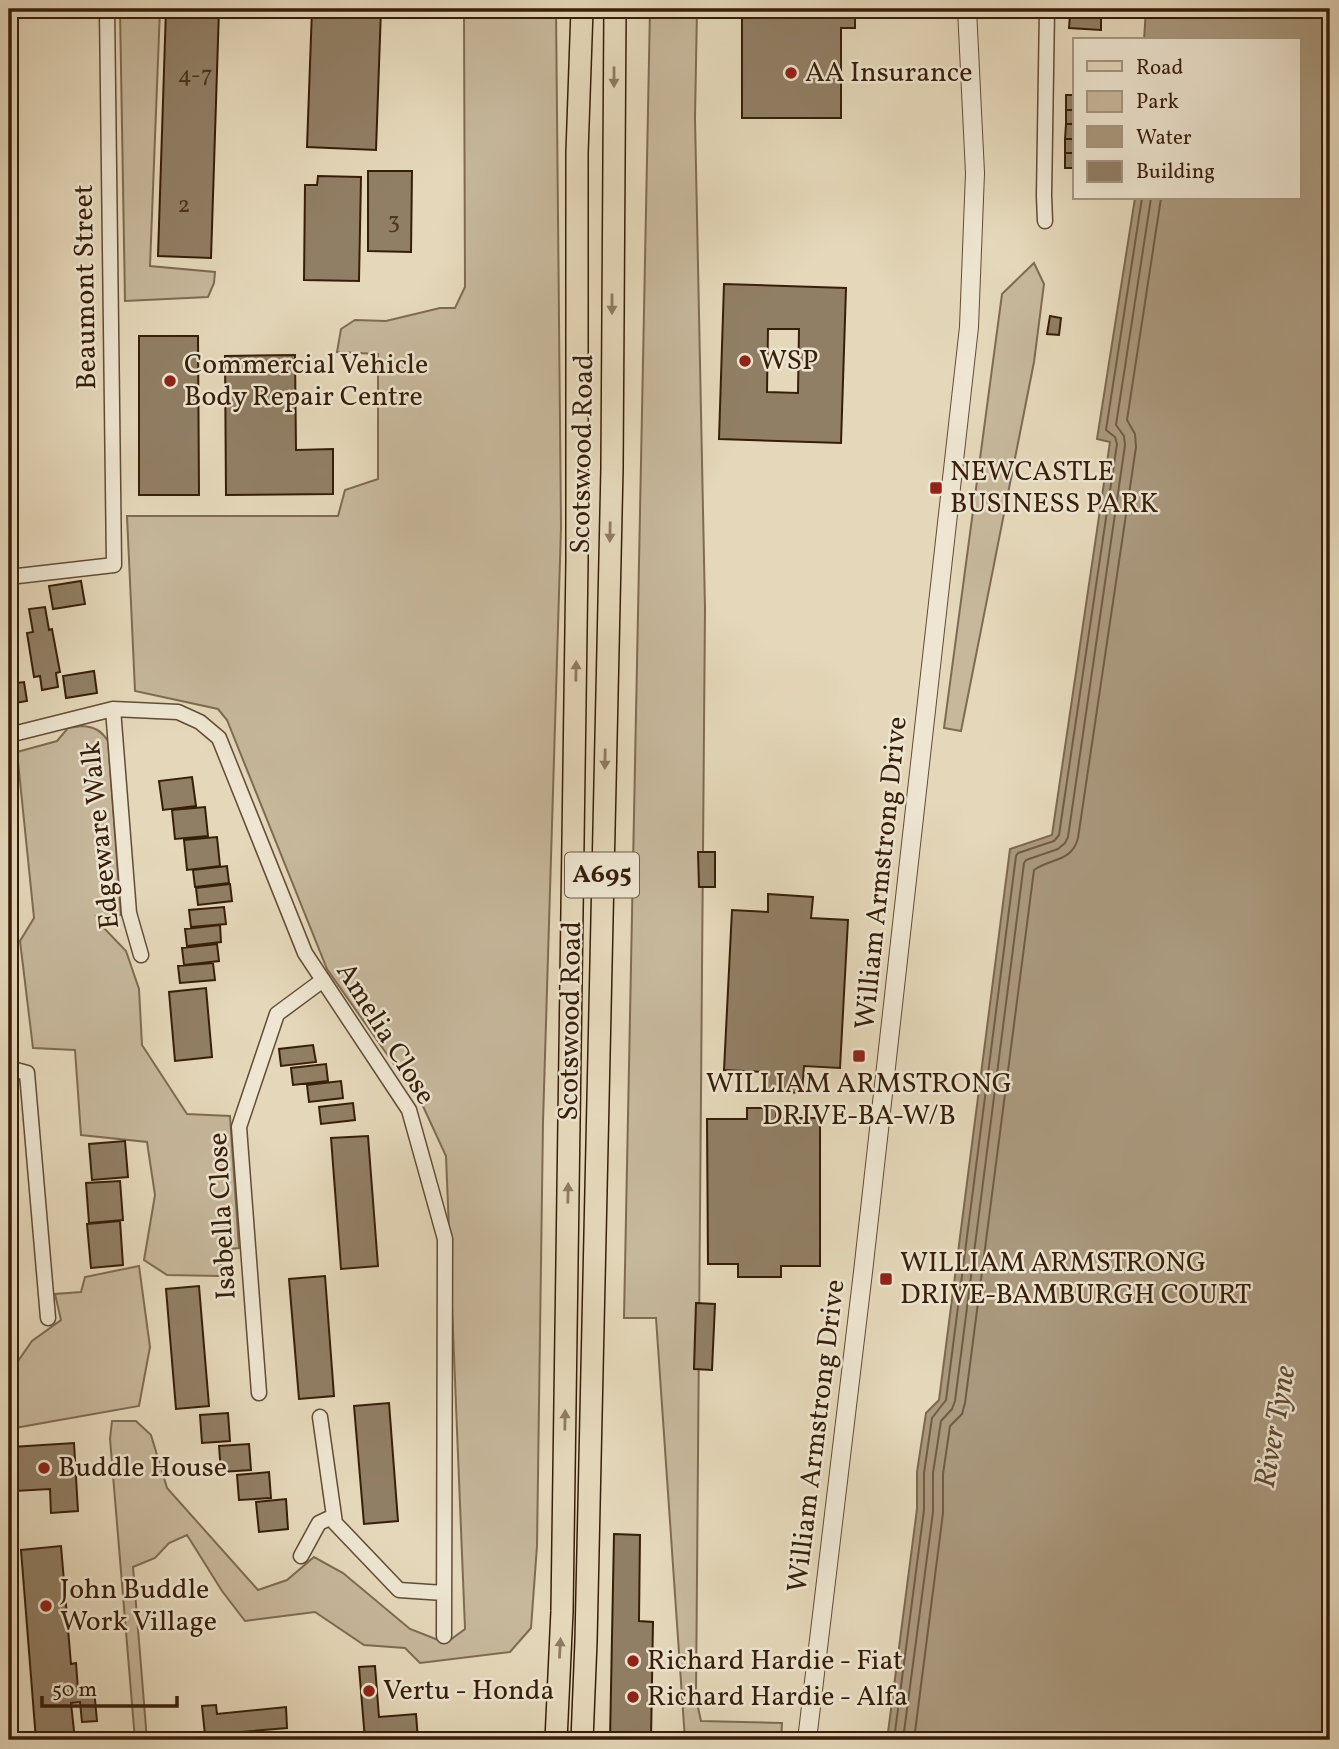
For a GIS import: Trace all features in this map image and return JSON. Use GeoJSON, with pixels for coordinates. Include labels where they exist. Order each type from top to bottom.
{"type":"FeatureCollection","features":[{"type":"Feature","properties":{"kind":"main road","name":"Scotswood Road"},"geometry":{"type":"LineString","coordinates":[[556,1740],[562,1611],[577,560],[577,153],[582,9]]}},
{"type":"Feature","properties":{"kind":"main road","name":"Scotswood Road"},"geometry":{"type":"LineString","coordinates":[[582,1740],[587,1628],[612,468],[615,9]]}},
{"type":"Feature","properties":{"kind":"street","name":"Beaumont Street"},"geometry":{"type":"LineString","coordinates":[[9,578],[114,565],[107,9]]}},
{"type":"Feature","properties":{"kind":"street","name":"William Armstrong Drive"},"geometry":{"type":"LineString","coordinates":[[807,1740],[969,327],[975,173],[967,9]]}},
{"type":"Feature","properties":{"kind":"street"},"geometry":{"type":"LineString","coordinates":[[1045,221],[1047,9]]}},
{"type":"Feature","properties":{"kind":"street","name":"Amelia Close"},"geometry":{"type":"LineString","coordinates":[[9,735],[113,709],[177,712],[200,722],[219,738],[305,953],[410,1110],[444,1239],[444,1636]]}},
{"type":"Feature","properties":{"kind":"street","name":"Edgeware Walk"},"geometry":{"type":"LineString","coordinates":[[113,709],[129,913],[141,955]]}},
{"type":"Feature","properties":{"kind":"street","name":"Isabella Close"},"geometry":{"type":"LineString","coordinates":[[259,1393],[239,1127],[277,1014],[323,980]]}},
{"type":"Feature","properties":{"kind":"street"},"geometry":{"type":"LineString","coordinates":[[9,1068],[27,1073],[48,1318]]}},
{"type":"Feature","properties":{"kind":"street"},"geometry":{"type":"LineString","coordinates":[[320,1417],[335,1524],[399,1590],[444,1593]]}},
{"type":"Feature","properties":{"kind":"street"},"geometry":{"type":"LineString","coordinates":[[301,1556],[320,1523],[334,1516]]}},
{"type":"Feature","properties":{"kind":"green space"},"geometry":{"type":"Polygon","coordinates":[[[120,9],[160,9],[150,266],[215,272],[208,297],[125,301],[120,9]]]}},
{"type":"Feature","properties":{"kind":"green space"},"geometry":{"type":"Polygon","coordinates":[[[464,9],[556,9],[561,527],[543,1122],[537,1546],[531,1628],[510,1652],[420,1663],[405,1648],[364,1645],[315,1612],[245,1621],[222,1591],[187,1535],[169,1543],[155,1558],[133,1567],[147,1740],[135,1740],[110,1439],[112,1421],[136,1421],[151,1435],[167,1488],[258,1590],[287,1580],[314,1557],[343,1573],[410,1629],[446,1643],[465,1629],[446,1156],[422,1104],[327,969],[227,720],[218,709],[135,691],[127,516],[338,516],[345,490],[378,479],[378,354],[337,352],[341,329],[355,320],[386,321],[440,308],[455,308],[465,287],[464,9]]]}},
{"type":"Feature","properties":{"kind":"green space"},"geometry":{"type":"Polygon","coordinates":[[[650,9],[697,9],[695,118],[705,608],[696,1698],[701,1721],[782,1723],[781,1740],[685,1740],[656,1318],[624,1318],[650,9]]]}},
{"type":"Feature","properties":{"kind":"green space"},"geometry":{"type":"Polygon","coordinates":[[[1034,263],[1044,284],[1034,362],[961,731],[944,728],[1002,294],[1034,263]]]}},
{"type":"Feature","properties":{"kind":"green space"},"geometry":{"type":"Polygon","coordinates":[[[82,726],[97,730],[108,741],[121,915],[96,916],[126,951],[139,989],[142,1045],[187,1114],[230,1116],[239,1248],[222,1250],[220,1276],[167,1275],[144,1260],[155,1195],[147,1142],[81,1135],[75,1050],[33,1048],[20,941],[34,918],[17,752],[57,741],[68,728],[82,726]]]}},
{"type":"Feature","properties":{"kind":"green space"},"geometry":{"type":"Polygon","coordinates":[[[139,1266],[150,1347],[139,1406],[9,1429],[9,1374],[32,1341],[61,1320],[55,1294],[81,1292],[85,1277],[139,1266]]]}},
{"type":"Feature","properties":{"kind":"water","name":"River Tyne"},"geometry":{"type":"Polygon","coordinates":[[[1146,9],[1330,9],[1330,1740],[887,1740],[917,1509],[917,1472],[926,1413],[939,1400],[1010,849],[1052,835],[1110,442],[1097,439],[1135,200],[1300,200],[1300,38],[1144,38],[1146,9]]]}},
{"type":"Feature","properties":{"kind":"building"},"geometry":{"type":"Polygon","coordinates":[[[166,9],[219,9],[211,258],[158,256],[166,9]]]}},
{"type":"Feature","properties":{"kind":"building"},"geometry":{"type":"Polygon","coordinates":[[[312,9],[381,9],[376,150],[307,147],[312,9]]]}},
{"type":"Feature","properties":{"kind":"building","name":"AA Insurance"},"geometry":{"type":"Polygon","coordinates":[[[742,9],[868,9],[855,10],[855,28],[841,28],[841,118],[742,118],[742,9]]]}},
{"type":"Feature","properties":{"kind":"building"},"geometry":{"type":"Polygon","coordinates":[[[1070,9],[1102,9],[1101,15],[1070,14],[1070,9]]]}},
{"type":"Feature","properties":{"kind":"building"},"geometry":{"type":"Polygon","coordinates":[[[1070,14],[1101,15],[1101,30],[1069,28],[1070,14]]]}},
{"type":"Feature","properties":{"kind":"building"},"geometry":{"type":"Polygon","coordinates":[[[1066,95],[1073,95],[1073,110],[1066,110],[1066,95]]]}},
{"type":"Feature","properties":{"kind":"building"},"geometry":{"type":"Polygon","coordinates":[[[1066,110],[1073,110],[1073,124],[1066,124],[1066,110]]]}},
{"type":"Feature","properties":{"kind":"building"},"geometry":{"type":"Polygon","coordinates":[[[1066,124],[1073,124],[1073,139],[1065,139],[1066,124]]]}},
{"type":"Feature","properties":{"kind":"building"},"geometry":{"type":"Polygon","coordinates":[[[1065,139],[1073,139],[1073,153],[1065,153],[1065,139]]]}},
{"type":"Feature","properties":{"kind":"building"},"geometry":{"type":"Polygon","coordinates":[[[1065,153],[1073,153],[1073,168],[1065,168],[1065,153]]]}},
{"type":"Feature","properties":{"kind":"building"},"geometry":{"type":"Polygon","coordinates":[[[368,171],[412,171],[411,252],[368,251],[368,171]]]}},
{"type":"Feature","properties":{"kind":"building"},"geometry":{"type":"Polygon","coordinates":[[[318,176],[361,177],[359,281],[304,280],[305,185],[317,185],[318,176]]]}},
{"type":"Feature","properties":{"kind":"building","name":"WSP"},"geometry":{"type":"Polygon","coordinates":[[[724,284],[846,288],[841,443],[719,439],[724,284]],[[768,329],[767,392],[798,393],[799,329],[768,329]]]}},
{"type":"Feature","properties":{"kind":"building"},"geometry":{"type":"Polygon","coordinates":[[[1050,316],[1061,318],[1059,335],[1047,334],[1050,316]]]}},
{"type":"Feature","properties":{"kind":"building"},"geometry":{"type":"Polygon","coordinates":[[[139,336],[198,336],[199,495],[139,495],[139,336]]]}},
{"type":"Feature","properties":{"kind":"building"},"geometry":{"type":"Polygon","coordinates":[[[295,355],[296,450],[333,449],[333,494],[226,495],[225,356],[295,355]]]}},
{"type":"Feature","properties":{"kind":"building"},"geometry":{"type":"Polygon","coordinates":[[[81,581],[85,604],[53,609],[49,586],[81,581]]]}},
{"type":"Feature","properties":{"kind":"building"},"geometry":{"type":"Polygon","coordinates":[[[45,607],[60,672],[56,673],[58,687],[42,690],[40,676],[34,677],[27,633],[33,632],[29,609],[45,607]]]}},
{"type":"Feature","properties":{"kind":"building"},"geometry":{"type":"Polygon","coordinates":[[[94,671],[97,693],[66,698],[63,676],[94,671]]]}},
{"type":"Feature","properties":{"kind":"building"},"geometry":{"type":"Polygon","coordinates":[[[24,682],[27,701],[9,704],[9,684],[24,682]]]}},
{"type":"Feature","properties":{"kind":"building"},"geometry":{"type":"Polygon","coordinates":[[[192,777],[196,806],[163,810],[159,781],[192,777]]]}},
{"type":"Feature","properties":{"kind":"building"},"geometry":{"type":"Polygon","coordinates":[[[205,807],[208,836],[175,839],[172,810],[205,807]]]}},
{"type":"Feature","properties":{"kind":"building"},"geometry":{"type":"Polygon","coordinates":[[[217,837],[220,866],[187,870],[184,840],[217,837]]]}},
{"type":"Feature","properties":{"kind":"building"},"geometry":{"type":"Polygon","coordinates":[[[698,852],[715,852],[715,887],[699,887],[698,852]]]}},
{"type":"Feature","properties":{"kind":"building"},"geometry":{"type":"Polygon","coordinates":[[[227,866],[229,883],[195,887],[193,870],[227,866]]]}},
{"type":"Feature","properties":{"kind":"building"},"geometry":{"type":"Polygon","coordinates":[[[230,884],[232,901],[198,905],[196,888],[230,884]]]}},
{"type":"Feature","properties":{"kind":"building"},"geometry":{"type":"Polygon","coordinates":[[[768,894],[813,897],[811,918],[848,920],[840,1068],[804,1066],[802,1093],[763,1091],[764,1072],[724,1070],[732,910],[768,912],[768,894]]]}},
{"type":"Feature","properties":{"kind":"building"},"geometry":{"type":"Polygon","coordinates":[[[224,907],[226,924],[191,927],[189,910],[224,907]]]}},
{"type":"Feature","properties":{"kind":"building"},"geometry":{"type":"Polygon","coordinates":[[[220,925],[221,942],[187,946],[185,929],[220,925]]]}},
{"type":"Feature","properties":{"kind":"building"},"geometry":{"type":"Polygon","coordinates":[[[217,944],[219,961],[184,965],[182,948],[217,944]]]}},
{"type":"Feature","properties":{"kind":"building"},"geometry":{"type":"Polygon","coordinates":[[[213,963],[215,980],[180,983],[178,966],[213,963]]]}},
{"type":"Feature","properties":{"kind":"building"},"geometry":{"type":"Polygon","coordinates":[[[206,988],[212,1057],[175,1061],[169,992],[206,988]]]}},
{"type":"Feature","properties":{"kind":"building"},"geometry":{"type":"Polygon","coordinates":[[[313,1045],[316,1062],[281,1066],[279,1049],[313,1045]]]}},
{"type":"Feature","properties":{"kind":"building"},"geometry":{"type":"Polygon","coordinates":[[[326,1064],[328,1081],[293,1085],[291,1068],[326,1064]]]}},
{"type":"Feature","properties":{"kind":"building"},"geometry":{"type":"Polygon","coordinates":[[[341,1081],[343,1098],[309,1102],[307,1085],[341,1081]]]}},
{"type":"Feature","properties":{"kind":"building"},"geometry":{"type":"Polygon","coordinates":[[[353,1103],[355,1120],[321,1124],[319,1107],[353,1103]]]}},
{"type":"Feature","properties":{"kind":"building"},"geometry":{"type":"Polygon","coordinates":[[[747,1108],[777,1108],[776,1118],[820,1118],[820,1266],[781,1266],[781,1277],[738,1277],[738,1264],[708,1264],[707,1119],[747,1119],[747,1108]]]}},
{"type":"Feature","properties":{"kind":"building"},"geometry":{"type":"Polygon","coordinates":[[[368,1136],[378,1266],[341,1269],[331,1138],[368,1136]]]}},
{"type":"Feature","properties":{"kind":"building"},"geometry":{"type":"Polygon","coordinates":[[[125,1141],[128,1177],[92,1180],[89,1144],[125,1141]]]}},
{"type":"Feature","properties":{"kind":"building"},"geometry":{"type":"Polygon","coordinates":[[[120,1181],[123,1220],[89,1223],[86,1183],[120,1181]]]}},
{"type":"Feature","properties":{"kind":"building"},"geometry":{"type":"Polygon","coordinates":[[[120,1221],[123,1265],[91,1268],[87,1224],[120,1221]]]}},
{"type":"Feature","properties":{"kind":"building"},"geometry":{"type":"Polygon","coordinates":[[[325,1276],[334,1396],[299,1399],[289,1279],[325,1276]]]}},
{"type":"Feature","properties":{"kind":"building"},"geometry":{"type":"Polygon","coordinates":[[[199,1286],[209,1406],[176,1409],[166,1289],[199,1286]]]}},
{"type":"Feature","properties":{"kind":"building"},"geometry":{"type":"Polygon","coordinates":[[[696,1303],[715,1304],[712,1370],[694,1369],[696,1303]]]}},
{"type":"Feature","properties":{"kind":"building"},"geometry":{"type":"Polygon","coordinates":[[[389,1403],[398,1521],[364,1524],[354,1406],[389,1403]]]}},
{"type":"Feature","properties":{"kind":"building"},"geometry":{"type":"Polygon","coordinates":[[[228,1413],[230,1441],[202,1443],[200,1415],[228,1413]]]}},
{"type":"Feature","properties":{"kind":"building","name":"Buddle House"},"geometry":{"type":"Polygon","coordinates":[[[74,1443],[78,1511],[51,1513],[50,1489],[15,1491],[12,1447],[74,1443]]]}},
{"type":"Feature","properties":{"kind":"building"},"geometry":{"type":"Polygon","coordinates":[[[249,1444],[251,1470],[221,1472],[219,1446],[249,1444]]]}},
{"type":"Feature","properties":{"kind":"building"},"geometry":{"type":"Polygon","coordinates":[[[269,1472],[271,1498],[239,1500],[237,1475],[269,1472]]]}},
{"type":"Feature","properties":{"kind":"building"},"geometry":{"type":"Polygon","coordinates":[[[286,1499],[288,1529],[259,1532],[256,1502],[286,1499]]]}},
{"type":"Feature","properties":{"kind":"building"},"geometry":{"type":"Polygon","coordinates":[[[614,1534],[640,1535],[639,1621],[653,1622],[651,1740],[610,1740],[614,1534]]]}},
{"type":"Feature","properties":{"kind":"building","name":"John Buddle Work Village"},"geometry":{"type":"Polygon","coordinates":[[[61,1546],[71,1664],[76,1663],[78,1690],[94,1689],[97,1721],[82,1722],[80,1702],[71,1703],[75,1740],[36,1740],[21,1550],[61,1546]]]}},
{"type":"Feature","properties":{"kind":"building","name":"Vertu - Honda"},"geometry":{"type":"Polygon","coordinates":[[[375,1666],[379,1717],[416,1714],[418,1740],[365,1740],[359,1667],[375,1666]]]}},
{"type":"Feature","properties":{"kind":"building"},"geometry":{"type":"Polygon","coordinates":[[[216,1705],[217,1714],[286,1707],[287,1728],[205,1735],[202,1706],[216,1705]]]}},
{"type":"Feature","properties":{"kind":"place","name":"AA Insurance"},"geometry":{"type":"Point","coordinates":[791,73]}},
{"type":"Feature","properties":{"kind":"place","name":"WSP"},"geometry":{"type":"Point","coordinates":[745,361]}},
{"type":"Feature","properties":{"kind":"place","name":"Commercial Vehicle Body Repair Centre"},"geometry":{"type":"Point","coordinates":[170,381]}},
{"type":"Feature","properties":{"kind":"place","name":"NEWCASTLE BUSINESS PARK"},"geometry":{"type":"Point","coordinates":[936,488]}},
{"type":"Feature","properties":{"kind":"place","name":"WILLIAM ARMSTRONG DRIVE-BA-W/B"},"geometry":{"type":"Point","coordinates":[859,1056]}},
{"type":"Feature","properties":{"kind":"place","name":"WILLIAM ARMSTRONG DRIVE-BAMBURGH COURT"},"geometry":{"type":"Point","coordinates":[886,1279]}},
{"type":"Feature","properties":{"kind":"place","name":"Buddle House"},"geometry":{"type":"Point","coordinates":[44,1468]}},
{"type":"Feature","properties":{"kind":"place","name":"John Buddle Work Village"},"geometry":{"type":"Point","coordinates":[46,1606]}},
{"type":"Feature","properties":{"kind":"place","name":"Richard Hardie - Fiat"},"geometry":{"type":"Point","coordinates":[633,1661]}},
{"type":"Feature","properties":{"kind":"place","name":"Vertu - Honda"},"geometry":{"type":"Point","coordinates":[369,1691]}},
{"type":"Feature","properties":{"kind":"place","name":"Richard Hardie - Alfa"},"geometry":{"type":"Point","coordinates":[633,1697]}}]}
